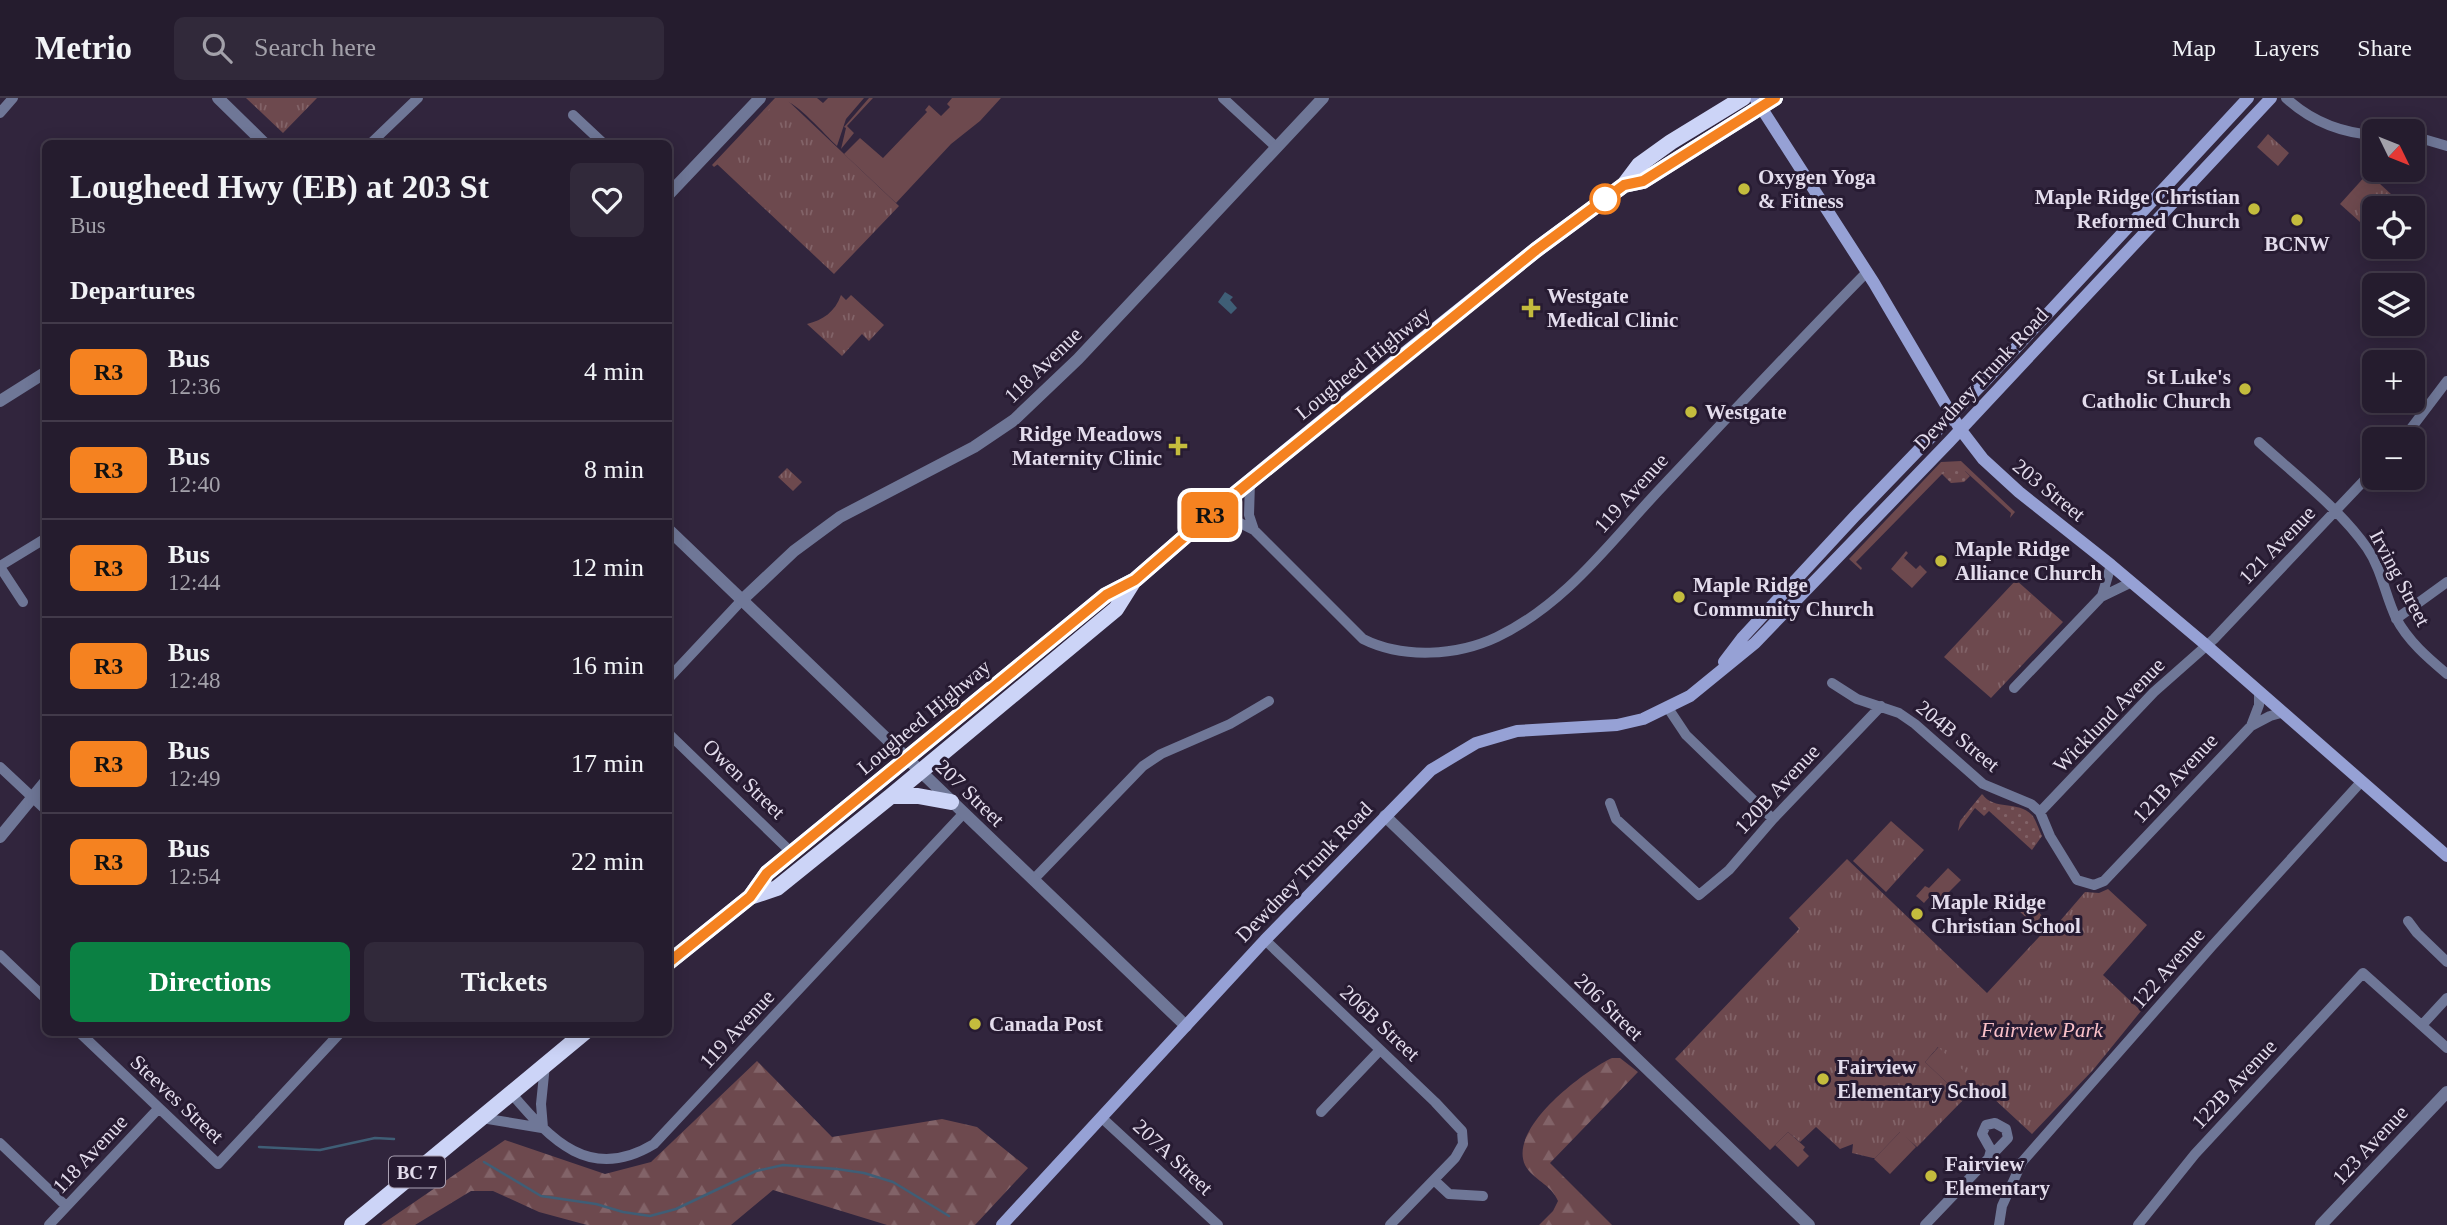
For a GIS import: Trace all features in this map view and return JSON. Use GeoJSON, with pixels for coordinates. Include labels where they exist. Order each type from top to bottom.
{"type":"FeatureCollection","features":[{"type":"Feature","properties":{"kind":"highway","name":"Lougheed Highway"},"geometry":{"type":"LineString","coordinates":[[672,960],[750,897],[767,873],[906,758],[1106,595],[1135,580],[1205,519],[1536,250],[1624,185],[1639,165],[1743,98]]}},
{"type":"Feature","properties":{"kind":"highway","name":"Lougheed Highway"},"geometry":{"type":"LineString","coordinates":[[1624,185],[1643,181],[1758,102],[1775,98]]}},
{"type":"Feature","properties":{"kind":"highway","name":"Lougheed Highway"},"geometry":{"type":"LineString","coordinates":[[750,897],[777,888],[891,796],[1116,609],[1135,580]]}},
{"type":"Feature","properties":{"kind":"highway"},"geometry":{"type":"LineString","coordinates":[[891,796],[918,796],[951,802]]}},
{"type":"Feature","properties":{"kind":"highway","name":"BC 7"},"geometry":{"type":"LineString","coordinates":[[352,1225],[580,1036]]}},
{"type":"Feature","properties":{"kind":"main road","name":"Dewdney Trunk Road"},"geometry":{"type":"LineString","coordinates":[[1712,679],[1743,637],[2248,98]]}},
{"type":"Feature","properties":{"kind":"main road","name":"Dewdney Trunk Road"},"geometry":{"type":"LineString","coordinates":[[1002,1225],[1265,940],[1431,771],[1476,743],[1517,731],[1617,725],[1643,719],[1690,696],[1755,643],[2272,98]]}},
{"type":"Feature","properties":{"kind":"main road","name":"203 Street"},"geometry":{"type":"LineString","coordinates":[[1758,102],[1867,272],[1973,447],[1994,469],[2206,645],[2447,856]]}},
{"type":"Feature","properties":{"kind":"street"},"geometry":{"type":"LineString","coordinates":[[0,113],[13,98]]}},
{"type":"Feature","properties":{"kind":"street"},"geometry":{"type":"LineString","coordinates":[[218,98],[261,140]]}},
{"type":"Feature","properties":{"kind":"street"},"geometry":{"type":"LineString","coordinates":[[374,140],[418,98]]}},
{"type":"Feature","properties":{"kind":"street"},"geometry":{"type":"LineString","coordinates":[[1223,98],[1276,147]]}},
{"type":"Feature","properties":{"kind":"street","name":"118 Avenue"},"geometry":{"type":"LineString","coordinates":[[742,600],[794,551],[840,517],[974,447],[1023,412],[1078,359],[1322,98]]}},
{"type":"Feature","properties":{"kind":"street"},"geometry":{"type":"LineString","coordinates":[[2286,98],[2308,116],[2331,127],[2362,133]]}},
{"type":"Feature","properties":{"kind":"street"},"geometry":{"type":"LineString","coordinates":[[672,191],[752,101]]}},
{"type":"Feature","properties":{"kind":"street"},"geometry":{"type":"LineString","coordinates":[[573,115],[600,140]]}},
{"type":"Feature","properties":{"kind":"street"},"geometry":{"type":"LineString","coordinates":[[2426,140],[2447,146]]}},
{"type":"Feature","properties":{"kind":"street","name":"119 Avenue"},"geometry":{"type":"LineString","coordinates":[[1254,530],[1363,639],[1376,646],[1420,652],[1466,649],[1497,637],[1548,606],[1580,576],[1661,487],[1867,272]]}},
{"type":"Feature","properties":{"kind":"street"},"geometry":{"type":"LineString","coordinates":[[0,401],[42,375]]}},
{"type":"Feature","properties":{"kind":"street"},"geometry":{"type":"LineString","coordinates":[[2412,427],[2447,381]]}},
{"type":"Feature","properties":{"kind":"street","name":"Irving Street"},"geometry":{"type":"LineString","coordinates":[[2259,442],[2335,512],[2362,542],[2372,556],[2396,619],[2418,648],[2447,674]]}},
{"type":"Feature","properties":{"kind":"street"},"geometry":{"type":"LineString","coordinates":[[1250,482],[1249,515],[1254,530]]}},
{"type":"Feature","properties":{"kind":"street","name":"121 Avenue"},"geometry":{"type":"LineString","coordinates":[[2206,645],[2362,483]]}},
{"type":"Feature","properties":{"kind":"street"},"geometry":{"type":"LineString","coordinates":[[1205,519],[1238,522],[1254,530]]}},
{"type":"Feature","properties":{"kind":"street","name":"207 Street"},"geometry":{"type":"LineString","coordinates":[[672,533],[1186,1026]]}},
{"type":"Feature","properties":{"kind":"street"},"geometry":{"type":"LineString","coordinates":[[23,602],[0,567],[42,541]]}},
{"type":"Feature","properties":{"kind":"street"},"geometry":{"type":"LineString","coordinates":[[2014,688],[2101,597],[2107,585],[2111,565]]}},
{"type":"Feature","properties":{"kind":"street"},"geometry":{"type":"LineString","coordinates":[[2101,597],[2132,582]]}},
{"type":"Feature","properties":{"kind":"street"},"geometry":{"type":"LineString","coordinates":[[2396,619],[2447,582]]}},
{"type":"Feature","properties":{"kind":"street"},"geometry":{"type":"LineString","coordinates":[[672,675],[742,600]]}},
{"type":"Feature","properties":{"kind":"street","name":"Wicklund Avenue"},"geometry":{"type":"LineString","coordinates":[[2040,812],[2154,692],[2206,645]]}},
{"type":"Feature","properties":{"kind":"street","name":"204B Street"},"geometry":{"type":"LineString","coordinates":[[1832,683],[1857,699],[1899,713],[1983,784],[2030,803],[2040,812]]}},
{"type":"Feature","properties":{"kind":"street"},"geometry":{"type":"LineString","coordinates":[[2251,726],[2259,705],[2259,692]]}},
{"type":"Feature","properties":{"kind":"street"},"geometry":{"type":"LineString","coordinates":[[1033,880],[1143,766],[1161,754],[1230,724],[1269,701]]}},
{"type":"Feature","properties":{"kind":"street","name":"120B Avenue"},"geometry":{"type":"LineString","coordinates":[[1610,803],[1616,819],[1699,895],[1729,870],[1773,818],[1881,706]]}},
{"type":"Feature","properties":{"kind":"street"},"geometry":{"type":"LineString","coordinates":[[1668,708],[1686,735],[1773,818]]}},
{"type":"Feature","properties":{"kind":"street","name":"121B Avenue"},"geometry":{"type":"LineString","coordinates":[[2040,812],[2050,836],[2077,880],[2094,885],[2104,881],[2251,726],[2281,713]]}},
{"type":"Feature","properties":{"kind":"street","name":"Owen Street"},"geometry":{"type":"LineString","coordinates":[[672,737],[792,853]]}},
{"type":"Feature","properties":{"kind":"street"},"geometry":{"type":"LineString","coordinates":[[0,767],[42,807]]}},
{"type":"Feature","properties":{"kind":"street","name":"122 Avenue"},"geometry":{"type":"LineString","coordinates":[[2000,1225],[2002,1206],[2022,1162],[2361,782]]}},
{"type":"Feature","properties":{"kind":"street"},"geometry":{"type":"LineString","coordinates":[[0,837],[42,785]]}},
{"type":"Feature","properties":{"kind":"street","name":"119 Avenue"},"geometry":{"type":"LineString","coordinates":[[512,1093],[556,1141],[582,1156],[601,1159],[636,1153],[654,1144],[964,814]]}},
{"type":"Feature","properties":{"kind":"street","name":"206 Street"},"geometry":{"type":"LineString","coordinates":[[1385,816],[1809,1225]]}},
{"type":"Feature","properties":{"kind":"street"},"geometry":{"type":"LineString","coordinates":[[2408,921],[2447,961]]}},
{"type":"Feature","properties":{"kind":"street","name":"206B Street"},"geometry":{"type":"LineString","coordinates":[[1265,940],[1456,1123],[1463,1137],[1460,1151],[1434,1180]]}},
{"type":"Feature","properties":{"kind":"street"},"geometry":{"type":"LineString","coordinates":[[0,955],[42,995]]}},
{"type":"Feature","properties":{"kind":"street","name":"122B Avenue"},"geometry":{"type":"LineString","coordinates":[[2138,1225],[2195,1154],[2363,973],[2422,1025]]}},
{"type":"Feature","properties":{"kind":"street"},"geometry":{"type":"LineString","coordinates":[[2447,998],[2422,1025],[2447,1048]]}},
{"type":"Feature","properties":{"kind":"street","name":"Steeves Street"},"geometry":{"type":"LineString","coordinates":[[83,1036],[218,1164],[337,1036]]}},
{"type":"Feature","properties":{"kind":"street"},"geometry":{"type":"LineString","coordinates":[[1321,1112],[1380,1050]]}},
{"type":"Feature","properties":{"kind":"street"},"geometry":{"type":"LineString","coordinates":[[482,1118],[543,1129],[541,1104],[545,1065]]}},
{"type":"Feature","properties":{"kind":"street","name":"123 Avenue"},"geometry":{"type":"LineString","coordinates":[[2321,1225],[2447,1092]]}},
{"type":"Feature","properties":{"kind":"street","name":"118 Avenue"},"geometry":{"type":"LineString","coordinates":[[49,1225],[158,1109]]}},
{"type":"Feature","properties":{"kind":"street","name":"207A Street"},"geometry":{"type":"LineString","coordinates":[[1102,1118],[1218,1225]]}},
{"type":"Feature","properties":{"kind":"street"},"geometry":{"type":"LineString","coordinates":[[0,1143],[66,1206]]}},
{"type":"Feature","properties":{"kind":"street"},"geometry":{"type":"LineString","coordinates":[[1925,1225],[1989,1157]]}},
{"type":"Feature","properties":{"kind":"street"},"geometry":{"type":"LineString","coordinates":[[1390,1225],[1434,1180],[1448,1194],[1483,1196]]}},
{"type":"Feature","properties":{"kind":"green space"},"geometry":{"type":"Polygon","coordinates":[[[246,98],[317,98],[283,133],[246,98]]]}},
{"type":"Feature","properties":{"kind":"green space"},"geometry":{"type":"Polygon","coordinates":[[[775,98],[817,98],[823,103],[828,98],[864,98],[846,119],[837,146],[803,113],[783,100],[714,167],[712,165],[775,98]]]}},
{"type":"Feature","properties":{"kind":"green space"},"geometry":{"type":"Polygon","coordinates":[[[780,98],[785,98],[899,206],[834,274],[717,164],[780,98]]]}},
{"type":"Feature","properties":{"kind":"green space"},"geometry":{"type":"Polygon","coordinates":[[[869,98],[873,98],[847,126],[854,133],[841,149],[846,128],[844,127],[869,98]]]}},
{"type":"Feature","properties":{"kind":"green space"},"geometry":{"type":"Polygon","coordinates":[[[952,98],[1001,98],[980,121],[951,144],[896,203],[844,154],[860,138],[883,158],[927,112],[925,110],[929,105],[941,116],[950,107],[947,104],[952,98]]]}},
{"type":"Feature","properties":{"kind":"green space"},"geometry":{"type":"Polygon","coordinates":[[[2268,134],[2289,153],[2278,166],[2257,147],[2268,134]]]}},
{"type":"Feature","properties":{"kind":"green space"},"geometry":{"type":"Polygon","coordinates":[[[2362,180],[2362,182],[2378,182],[2391,194],[2362,196],[2361,227],[2360,222],[2340,204],[2362,180]]]}},
{"type":"Feature","properties":{"kind":"green space"},"geometry":{"type":"Polygon","coordinates":[[[841,295],[846,300],[851,295],[884,325],[869,341],[862,334],[842,356],[807,324],[828,314],[841,295]]]}},
{"type":"Feature","properties":{"kind":"green space"},"geometry":{"type":"Polygon","coordinates":[[[1961,461],[2015,512],[2010,518],[2011,513],[1965,471],[1945,471],[1856,562],[1861,570],[1849,559],[1941,462],[1961,461]]]}},
{"type":"Feature","properties":{"kind":"green space"},"geometry":{"type":"Polygon","coordinates":[[[787,468],[802,482],[793,491],[778,477],[787,468]]]}},
{"type":"Feature","properties":{"kind":"green space"},"geometry":{"type":"Polygon","coordinates":[[[1965,471],[1970,476],[1964,482],[1951,483],[1941,473],[1965,471]]]}},
{"type":"Feature","properties":{"kind":"green space"},"geometry":{"type":"Polygon","coordinates":[[[1906,551],[1908,553],[1904,558],[1916,569],[1920,565],[1927,572],[1912,588],[1891,569],[1906,551]]]}},
{"type":"Feature","properties":{"kind":"green space"},"geometry":{"type":"Polygon","coordinates":[[[2016,580],[2063,622],[1991,698],[1944,657],[2016,580]]]}},
{"type":"Feature","properties":{"kind":"green space"},"geometry":{"type":"Polygon","coordinates":[[[1982,794],[1993,802],[2026,810],[2032,815],[2042,836],[2032,850],[1989,811],[1984,816],[1975,808],[1958,831],[1960,821],[1982,794]]]}},
{"type":"Feature","properties":{"kind":"green space"},"geometry":{"type":"Polygon","coordinates":[[[1891,821],[1924,850],[1886,892],[1853,861],[1891,821]]]}},
{"type":"Feature","properties":{"kind":"green space","name":"Fairview Park"},"geometry":{"type":"Polygon","coordinates":[[[1847,859],[1987,993],[2051,924],[2060,921],[2085,892],[2099,893],[2108,889],[2147,925],[2103,975],[2141,1011],[2093,1070],[2032,1134],[1938,1047],[1925,1062],[1964,1099],[1917,1147],[1900,1132],[1873,1158],[1852,1153],[1853,1144],[1840,1149],[1816,1127],[1800,1142],[1788,1132],[1770,1150],[1675,1059],[1799,929],[1789,918],[1847,859]]]}},
{"type":"Feature","properties":{"kind":"green space"},"geometry":{"type":"Polygon","coordinates":[[[1948,868],[1961,880],[1943,898],[1933,893],[1924,903],[1916,896],[1925,886],[1929,888],[1948,868]]]}},
{"type":"Feature","properties":{"kind":"green space"},"geometry":{"type":"Polygon","coordinates":[[[2022,891],[2042,916],[2038,920],[2042,924],[2038,929],[2011,903],[2022,891]]]}},
{"type":"Feature","properties":{"kind":"green space"},"geometry":{"type":"Polygon","coordinates":[[[1962,1021],[2001,1059],[1964,1099],[1925,1062],[1962,1021]]]}},
{"type":"Feature","properties":{"kind":"green space"},"geometry":{"type":"Polygon","coordinates":[[[1612,1058],[1620,1058],[1638,1072],[1550,1163],[1612,1225],[1539,1225],[1553,1211],[1558,1201],[1551,1190],[1525,1165],[1523,1150],[1527,1134],[1552,1102],[1584,1075],[1612,1058]]]}},
{"type":"Feature","properties":{"kind":"green space"},"geometry":{"type":"Polygon","coordinates":[[[757,1061],[832,1137],[942,1119],[977,1127],[1028,1168],[975,1225],[887,1225],[773,1190],[731,1225],[587,1225],[539,1212],[493,1191],[471,1191],[415,1225],[381,1225],[505,1140],[605,1174],[651,1162],[757,1061]]]}},
{"type":"Feature","properties":{"kind":"green space"},"geometry":{"type":"Polygon","coordinates":[[[1901,1131],[1916,1147],[1890,1174],[1874,1159],[1901,1131]]]}},
{"type":"Feature","properties":{"kind":"green space"},"geometry":{"type":"Polygon","coordinates":[[[1788,1132],[1805,1147],[1803,1150],[1809,1156],[1798,1167],[1775,1145],[1788,1132]]]}},
{"type":"Feature","properties":{"kind":"water"},"geometry":{"type":"Polygon","coordinates":[[[1225,292],[1233,297],[1230,300],[1237,308],[1231,314],[1218,302],[1225,292]]]}},
{"type":"Feature","properties":{"kind":"waterway"},"geometry":{"type":"LineString","coordinates":[[259,1147],[320,1150],[375,1138],[394,1139]]}},
{"type":"Feature","properties":{"kind":"waterway"},"geometry":{"type":"LineString","coordinates":[[484,1162],[541,1196],[650,1216],[676,1209],[756,1171],[783,1165],[864,1173],[893,1182],[949,1216]]}},
{"type":"Feature","properties":{"kind":"bus line","name":"R3"},"geometry":{"type":"LineString","coordinates":[[672,960],[750,897],[767,873],[998,683],[1106,595],[1135,580],[1219,507],[1536,250],[1624,185],[1643,181],[1775,98]]}},
{"type":"Feature","properties":{"kind":"place","name":"Oxygen Yoga & Fitness"},"geometry":{"type":"Point","coordinates":[1744,189]}},
{"type":"Feature","properties":{"kind":"place","name":"Maple Ridge Christian Reformed Church"},"geometry":{"type":"Point","coordinates":[2254,209]}},
{"type":"Feature","properties":{"kind":"place","name":"BCNW"},"geometry":{"type":"Point","coordinates":[2297,220]}},
{"type":"Feature","properties":{"kind":"place","name":"Westgate Medical Clinic"},"geometry":{"type":"Point","coordinates":[1531,308]}},
{"type":"Feature","properties":{"kind":"place","name":"St Luke's Catholic Church"},"geometry":{"type":"Point","coordinates":[2245,389]}},
{"type":"Feature","properties":{"kind":"place","name":"Westgate"},"geometry":{"type":"Point","coordinates":[1691,412]}},
{"type":"Feature","properties":{"kind":"place","name":"Ridge Meadows Maternity Clinic"},"geometry":{"type":"Point","coordinates":[1178,446]}},
{"type":"Feature","properties":{"kind":"place","name":"Maple Ridge Alliance Church"},"geometry":{"type":"Point","coordinates":[1941,561]}},
{"type":"Feature","properties":{"kind":"place","name":"Maple Ridge Community Church"},"geometry":{"type":"Point","coordinates":[1679,597]}},
{"type":"Feature","properties":{"kind":"place","name":"Maple Ridge Christian School"},"geometry":{"type":"Point","coordinates":[1917,914]}},
{"type":"Feature","properties":{"kind":"place","name":"Canada Post"},"geometry":{"type":"Point","coordinates":[975,1024]}},
{"type":"Feature","properties":{"kind":"place","name":"Fairview Elementary School"},"geometry":{"type":"Point","coordinates":[1823,1079]}},
{"type":"Feature","properties":{"kind":"place","name":"Fairview Elementary"},"geometry":{"type":"Point","coordinates":[1931,1176]}}]}
